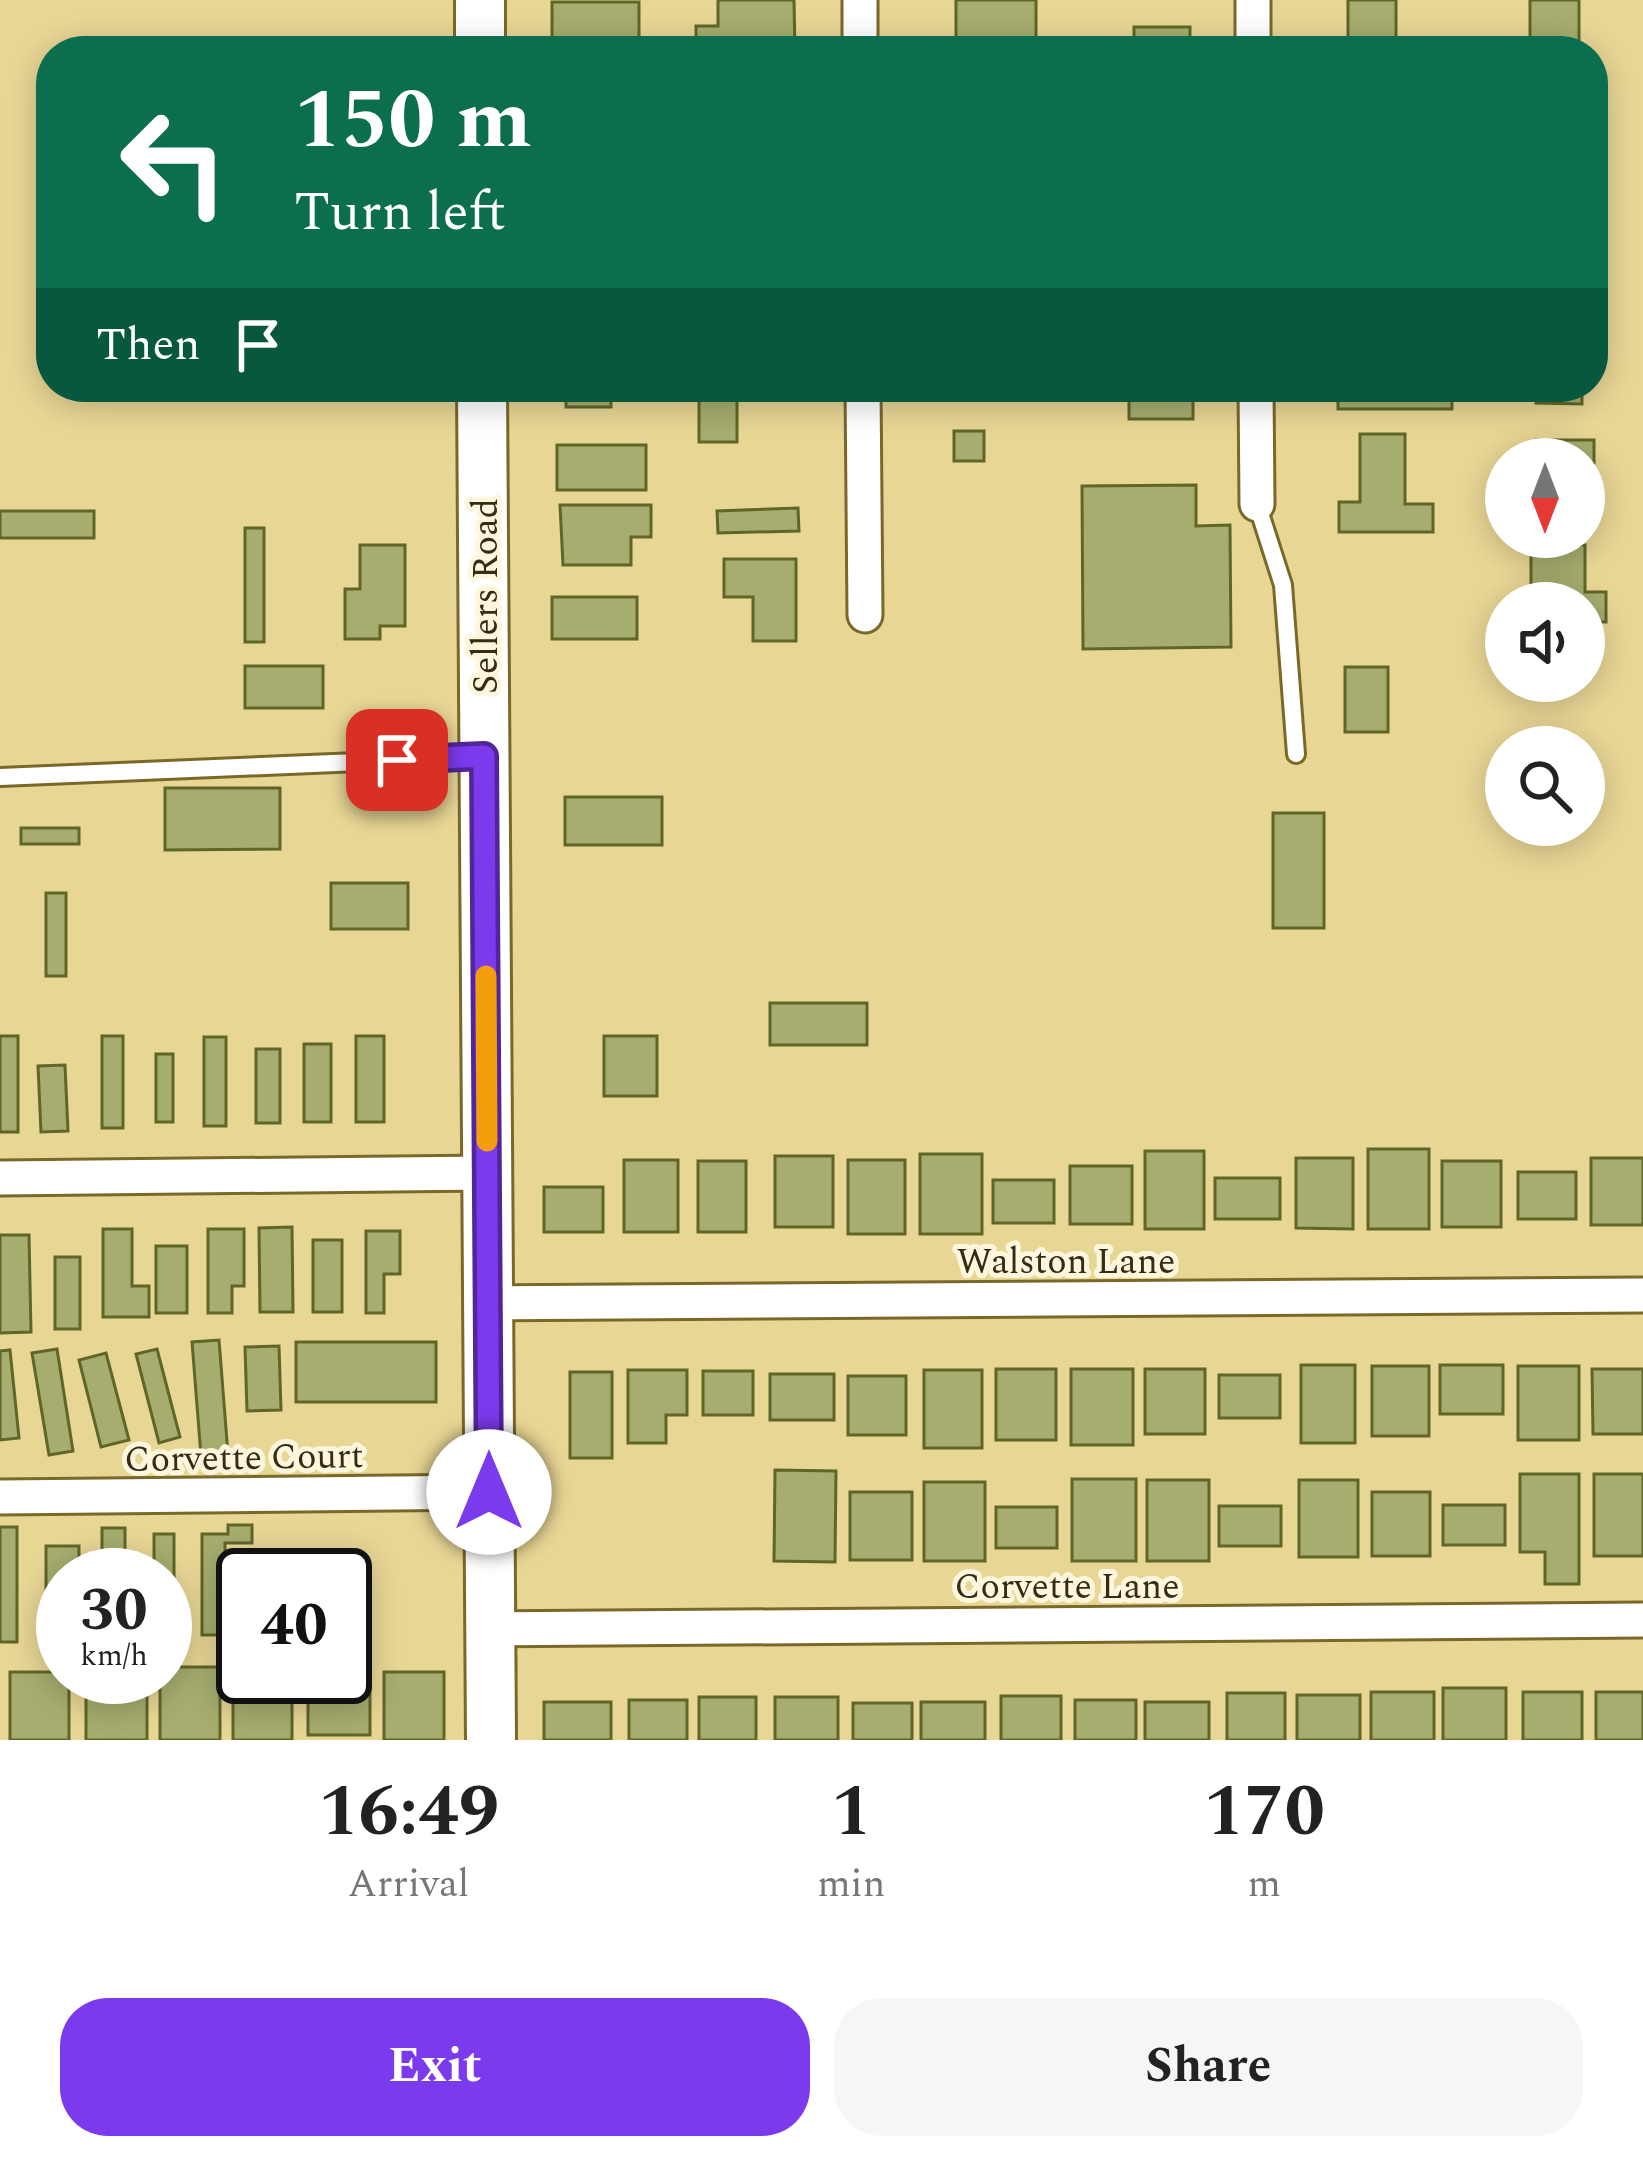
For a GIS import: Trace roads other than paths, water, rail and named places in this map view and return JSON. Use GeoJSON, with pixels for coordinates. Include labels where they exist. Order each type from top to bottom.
{"type":"FeatureCollection","features":[{"type":"Feature","properties":{"kind":"street"},"geometry":{"type":"LineString","coordinates":[[480,0],[480,36]]}},
{"type":"Feature","properties":{"kind":"street"},"geometry":{"type":"LineString","coordinates":[[860,0],[860,36]]}},
{"type":"Feature","properties":{"kind":"street"},"geometry":{"type":"LineString","coordinates":[[1252,0],[1253,36]]}},
{"type":"Feature","properties":{"kind":"street","name":"Sellers Road"},"geometry":{"type":"LineString","coordinates":[[482,402],[491,1740]]}},
{"type":"Feature","properties":{"kind":"street"},"geometry":{"type":"LineString","coordinates":[[863,402],[865,615]]}},
{"type":"Feature","properties":{"kind":"street"},"geometry":{"type":"LineString","coordinates":[[1256,402],[1257,504]]}},
{"type":"Feature","properties":{"kind":"street"},"geometry":{"type":"LineString","coordinates":[[0,1178],[488,1173]]}},
{"type":"Feature","properties":{"kind":"street","name":"Walston Lane"},"geometry":{"type":"LineString","coordinates":[[489,1303],[1643,1294]]}},
{"type":"Feature","properties":{"kind":"street","name":"Corvette Court"},"geometry":{"type":"LineString","coordinates":[[0,1497],[489,1492]]}},
{"type":"Feature","properties":{"kind":"street","name":"Corvette Lane"},"geometry":{"type":"LineString","coordinates":[[491,1629],[1643,1620]]}},
{"type":"Feature","properties":{"kind":"lane"},"geometry":{"type":"LineString","coordinates":[[1257,504],[1283,585],[1296,754]]}},
{"type":"Feature","properties":{"kind":"lane"},"geometry":{"type":"LineString","coordinates":[[0,778],[484,756]]}}]}
